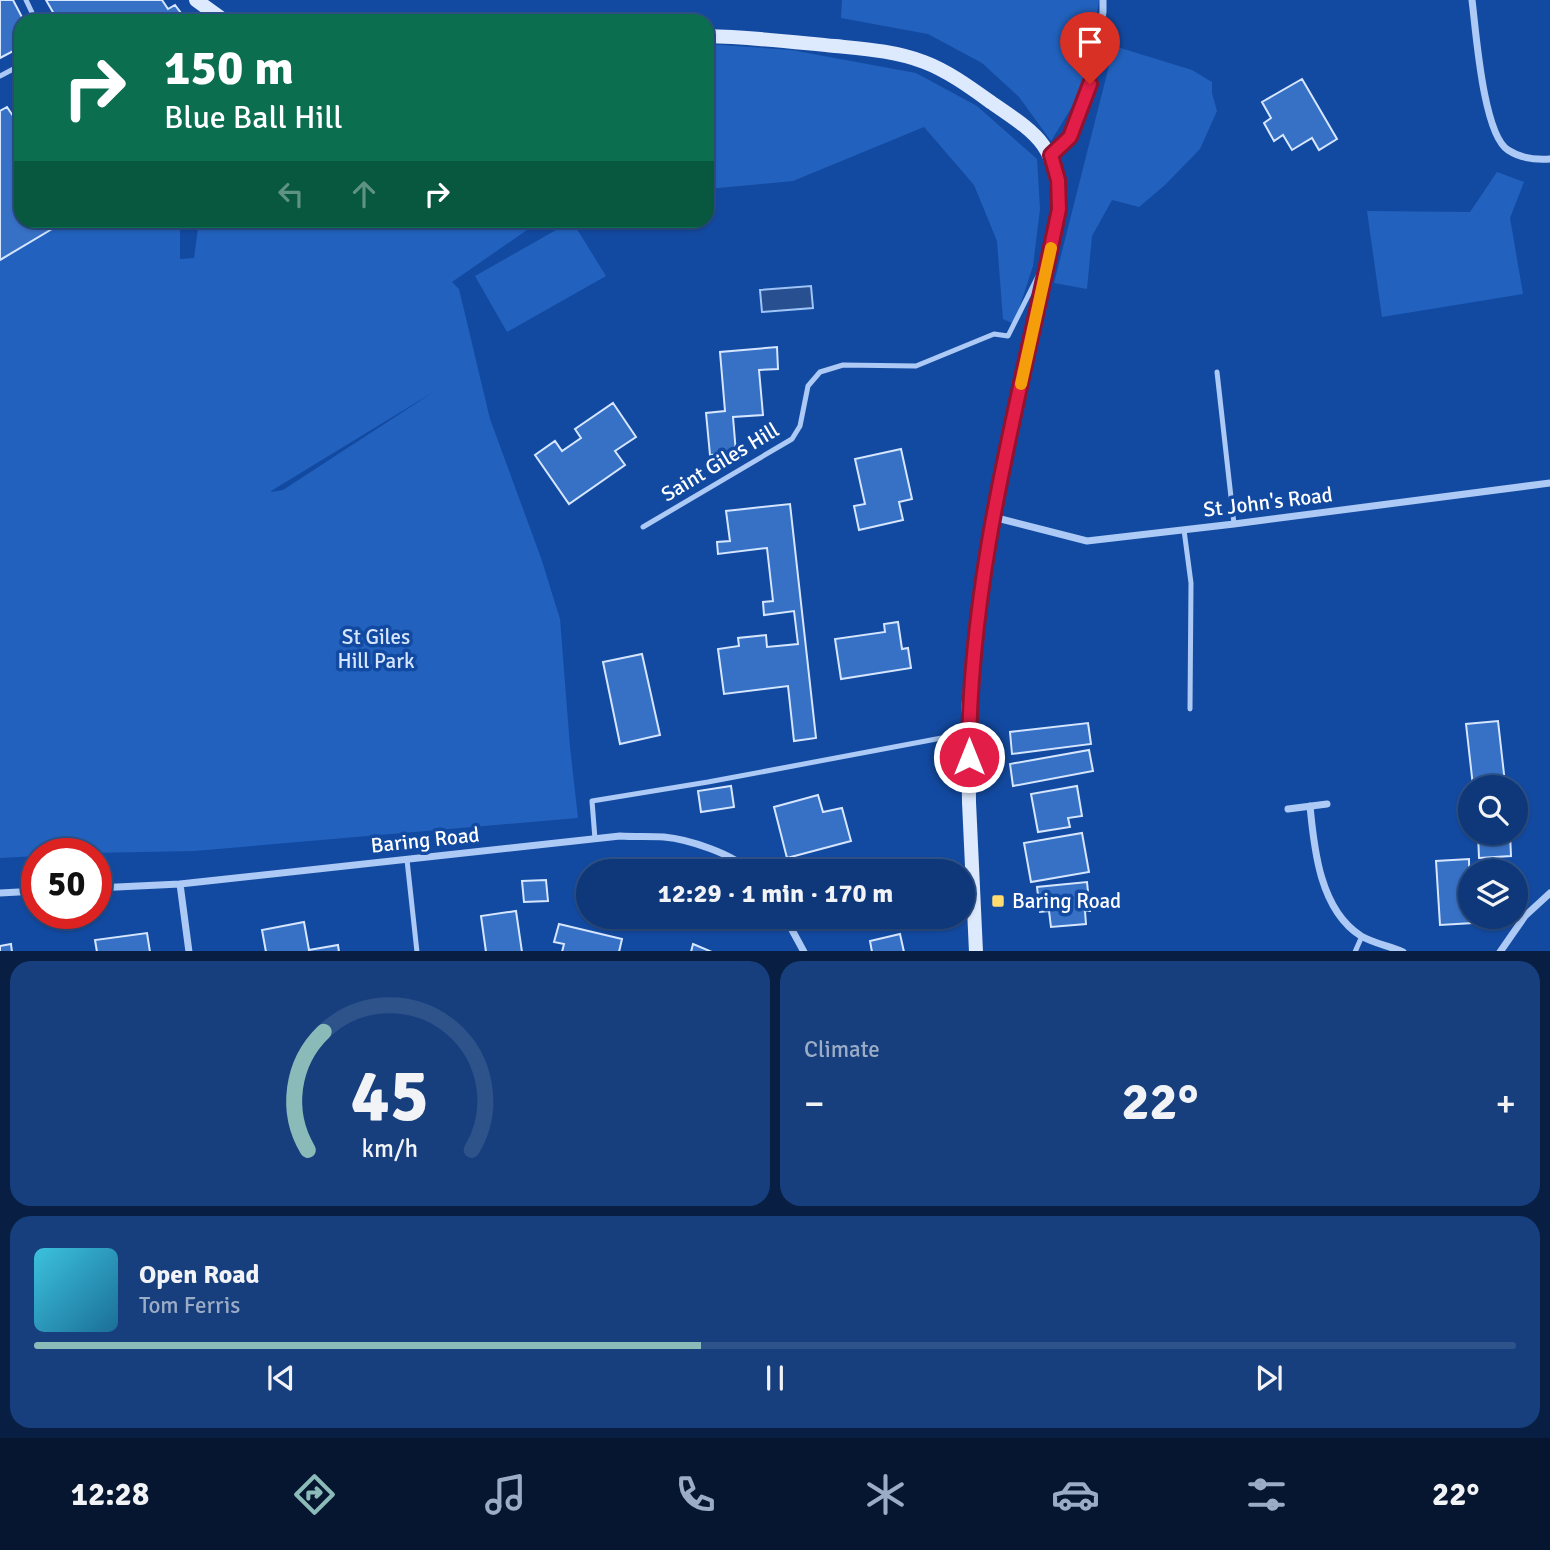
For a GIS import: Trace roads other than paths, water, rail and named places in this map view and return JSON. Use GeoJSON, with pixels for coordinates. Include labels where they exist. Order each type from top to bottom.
{"type":"FeatureCollection","features":[{"type":"Feature","properties":{"kind":"main road"},"geometry":{"type":"LineString","coordinates":[[196,0],[215,14]]}},
{"type":"Feature","properties":{"kind":"main road"},"geometry":{"type":"LineString","coordinates":[[714,36],[871,48],[924,62],[965,84],[1017,120],[1051,155],[1058,180],[1059,209],[993,517],[975,624],[968,711],[976,951]]}},
{"type":"Feature","properties":{"kind":"street"},"geometry":{"type":"LineString","coordinates":[[1051,155],[1070,137],[1080,114],[1090,84],[1103,0]]}},
{"type":"Feature","properties":{"kind":"street"},"geometry":{"type":"LineString","coordinates":[[1472,0],[1488,110],[1494,130],[1506,150],[1525,158],[1550,159]]}},
{"type":"Feature","properties":{"kind":"street","name":"St John's Road"},"geometry":{"type":"LineString","coordinates":[[993,517],[1087,541],[1550,483]]}},
{"type":"Feature","properties":{"kind":"street"},"geometry":{"type":"LineString","coordinates":[[1288,809],[1327,804]]}},
{"type":"Feature","properties":{"kind":"street"},"geometry":{"type":"LineString","coordinates":[[1310,806],[1314,853],[1324,884],[1339,912],[1350,927],[1362,936],[1403,951]]}},
{"type":"Feature","properties":{"kind":"street","name":"Baring Road"},"geometry":{"type":"LineString","coordinates":[[112,887],[180,884],[620,836],[665,837],[687,841],[729,859]]}},
{"type":"Feature","properties":{"kind":"street"},"geometry":{"type":"LineString","coordinates":[[180,884],[189,951]]}},
{"type":"Feature","properties":{"kind":"street"},"geometry":{"type":"LineString","coordinates":[[0,892],[21,891]]}},
{"type":"Feature","properties":{"kind":"street"},"geometry":{"type":"LineString","coordinates":[[1500,951],[1525,916],[1550,893]]}},
{"type":"Feature","properties":{"kind":"street"},"geometry":{"type":"LineString","coordinates":[[792,929],[804,951]]}},
{"type":"Feature","properties":{"kind":"lane","name":"Saint Giles Hill"},"geometry":{"type":"LineString","coordinates":[[643,527],[792,439],[800,426],[808,386],[820,372],[843,365],[916,366],[994,334],[1008,336],[1049,254]]}},
{"type":"Feature","properties":{"kind":"lane"},"geometry":{"type":"LineString","coordinates":[[1217,372],[1234,524]]}},
{"type":"Feature","properties":{"kind":"lane"},"geometry":{"type":"LineString","coordinates":[[1184,530],[1191,583],[1190,709]]}},
{"type":"Feature","properties":{"kind":"lane"},"geometry":{"type":"LineString","coordinates":[[595,839],[592,801],[947,737]]}},
{"type":"Feature","properties":{"kind":"lane"},"geometry":{"type":"LineString","coordinates":[[407,860],[417,951]]}},
{"type":"Feature","properties":{"kind":"lane"},"geometry":{"type":"LineString","coordinates":[[1355,951],[1362,936]]}},
{"type":"Feature","properties":{"kind":"place","name":"Baring Road"},"geometry":{"type":"Point","coordinates":[998,901]}},
{"type":"Feature","properties":{"kind":"park label","name":"St Giles Hill Park"},"geometry":{"type":"Point","coordinates":[376,649]}}]}
